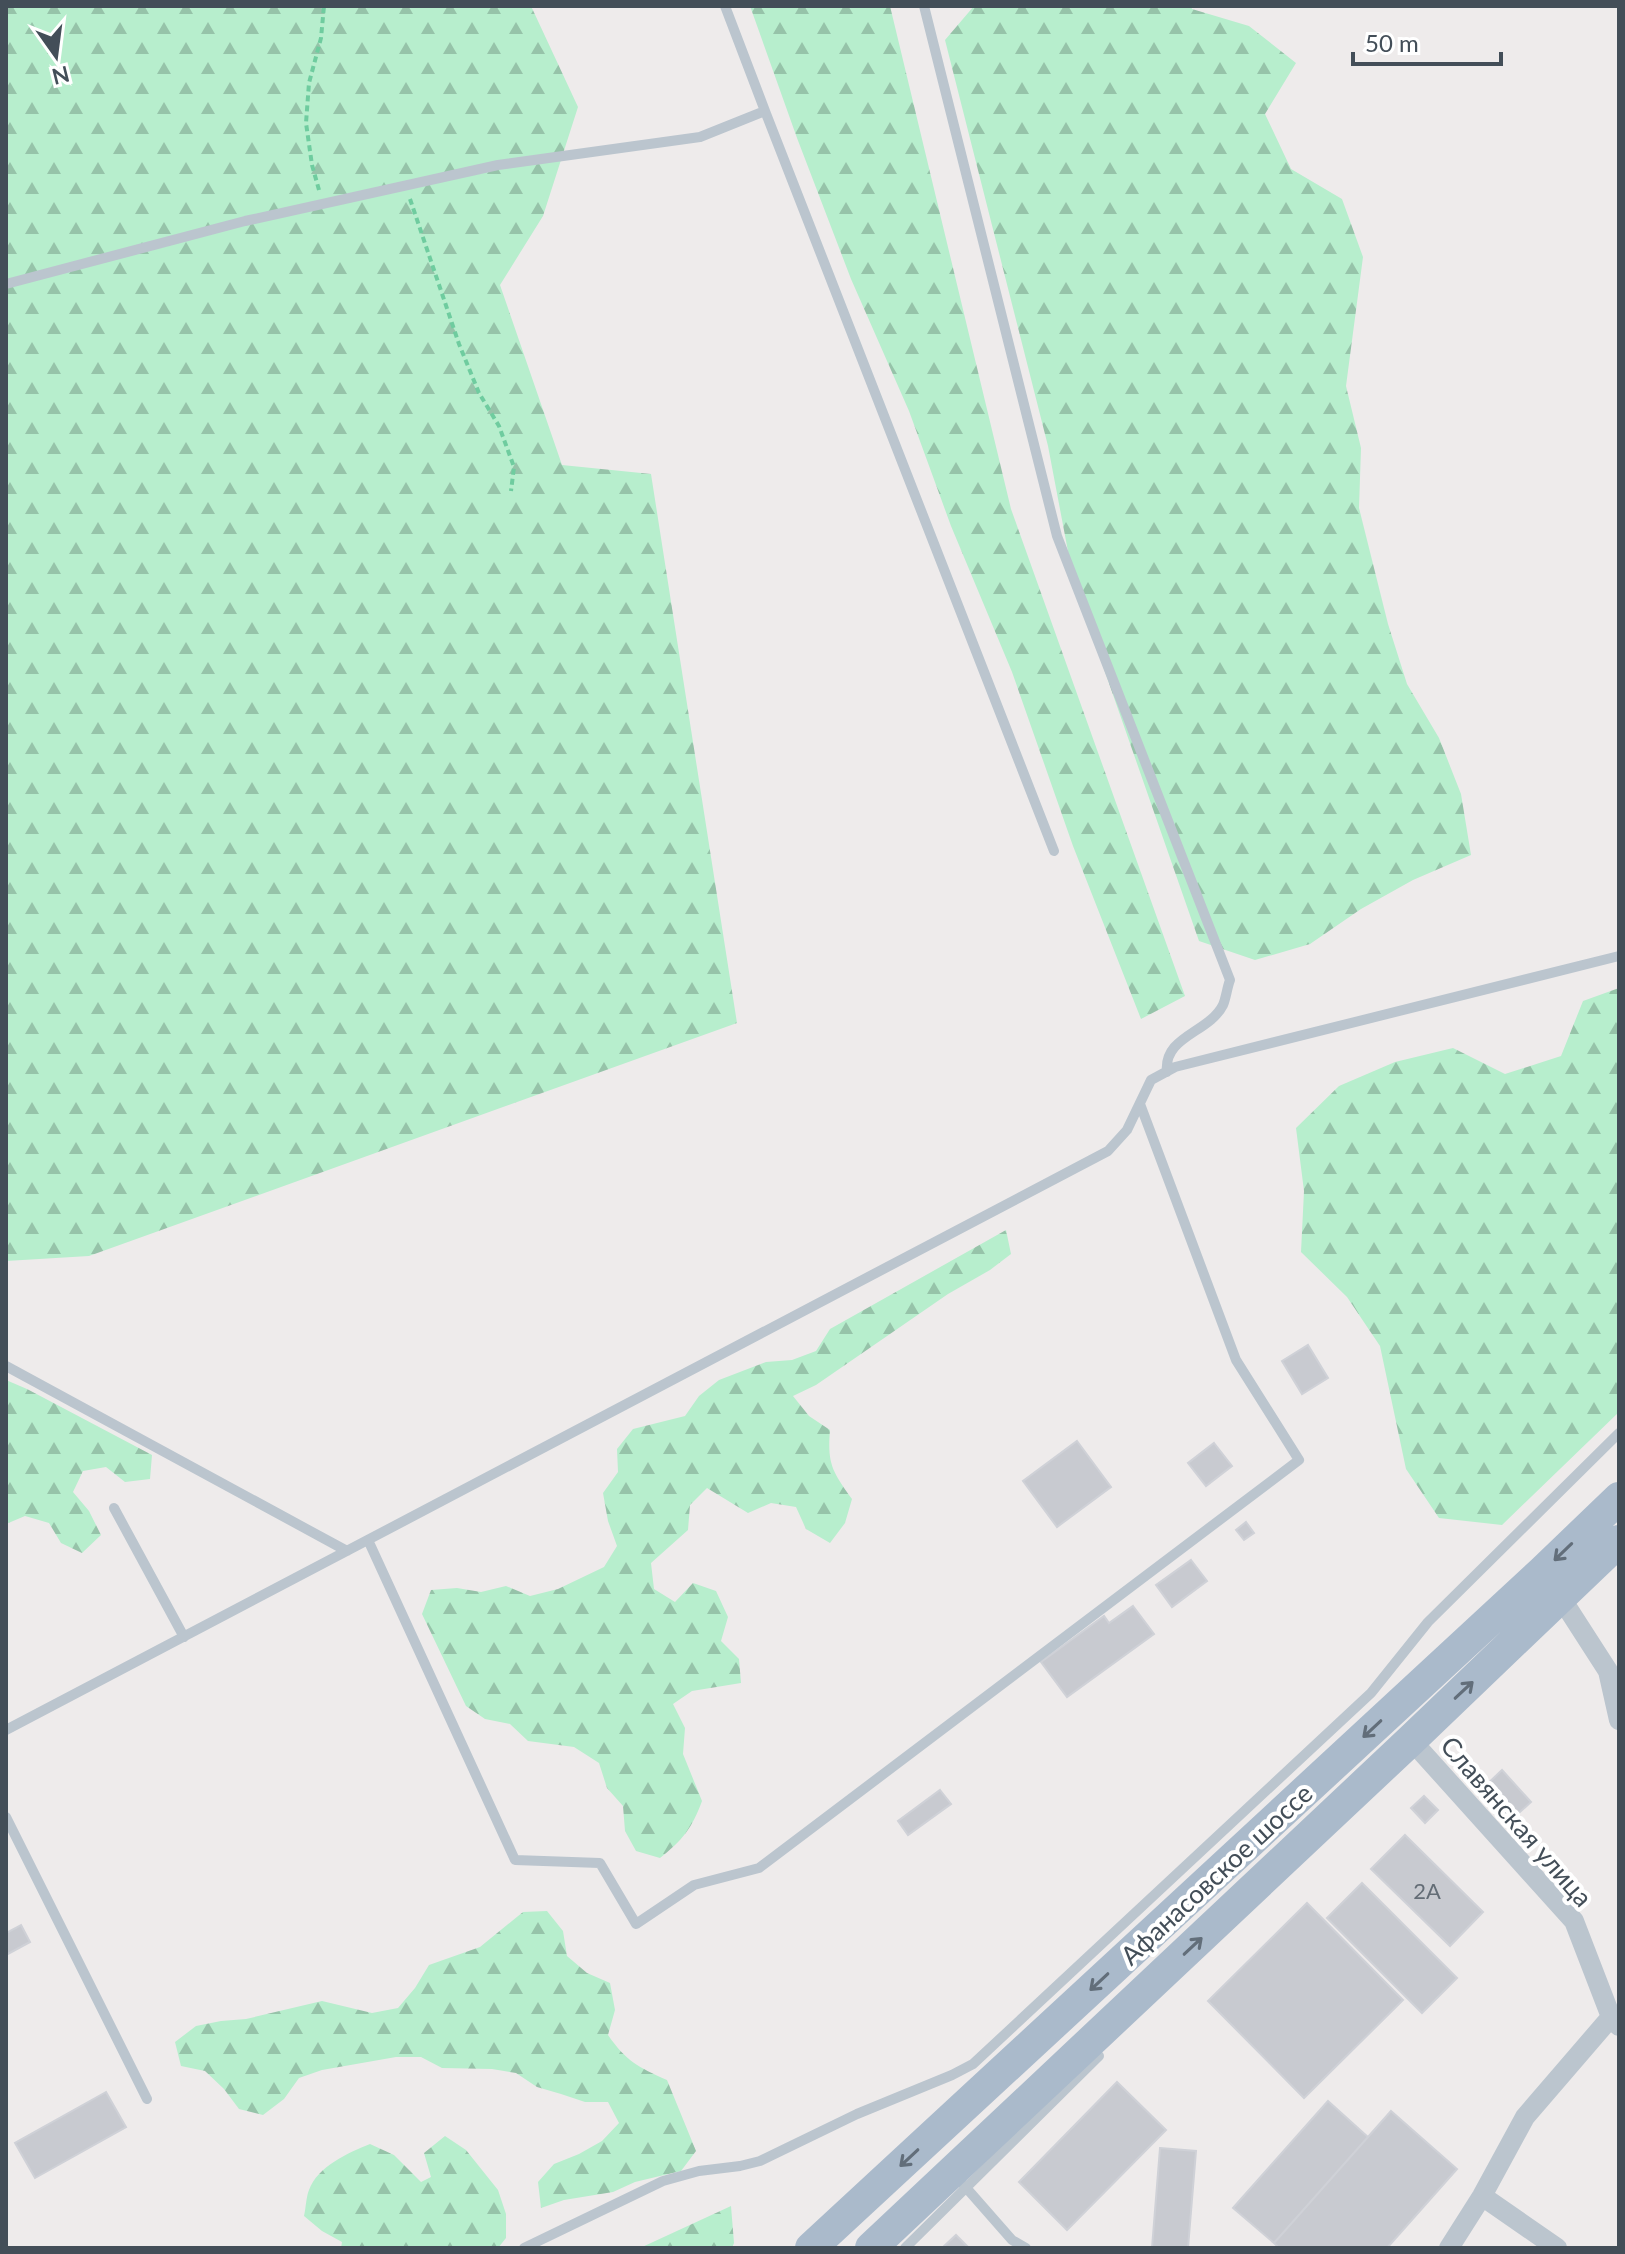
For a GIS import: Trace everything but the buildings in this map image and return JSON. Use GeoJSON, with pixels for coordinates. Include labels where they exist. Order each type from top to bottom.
{"type":"FeatureCollection","features":[{"type":"Feature","properties":{"kind":"main road","name":"Афанасовское шоссе"},"geometry":{"type":"LineString","coordinates":[[811,2248],[1619,1498]]}},
{"type":"Feature","properties":{"kind":"main road","name":"Афанасовское шоссе"},"geometry":{"type":"LineString","coordinates":[[871,2248],[959,2180],[1619,1541]]}},
{"type":"Feature","properties":{"kind":"street"},"geometry":{"type":"LineString","coordinates":[[1561,1598],[1608,1671],[1619,1720]]}},
{"type":"Feature","properties":{"kind":"street","name":"Славянская улица"},"geometry":{"type":"LineString","coordinates":[[1411,1740],[1574,1921],[1615,2021]]}},
{"type":"Feature","properties":{"kind":"street"},"geometry":{"type":"LineString","coordinates":[[1449,2248],[1482,2196],[1525,2117],[1615,2021]]}},
{"type":"Feature","properties":{"kind":"street"},"geometry":{"type":"LineString","coordinates":[[1482,2196],[1557,2248]]}},
{"type":"Feature","properties":{"kind":"lane"},"geometry":{"type":"LineString","coordinates":[[725,6],[1054,851]]}},
{"type":"Feature","properties":{"kind":"lane"},"geometry":{"type":"LineString","coordinates":[[924,6],[1057,536],[1230,980],[1222,1007],[1199,1029],[1173,1047],[1166,1061],[1167,1072]]}},
{"type":"Feature","properties":{"kind":"lane"},"geometry":{"type":"LineString","coordinates":[[6,284],[245,221],[498,165],[700,137],[765,111]]}},
{"type":"Feature","properties":{"kind":"lane"},"geometry":{"type":"LineString","coordinates":[[6,1730],[1108,1151],[1127,1130],[1151,1080],[1167,1072],[1191,1063],[1619,956]]}},
{"type":"Feature","properties":{"kind":"lane"},"geometry":{"type":"LineString","coordinates":[[368,1540],[515,1860],[600,1863],[636,1924],[694,1885],[759,1868],[1299,1460],[1236,1360],[1140,1104]]}},
{"type":"Feature","properties":{"kind":"lane"},"geometry":{"type":"LineString","coordinates":[[6,1366],[347,1551]]}},
{"type":"Feature","properties":{"kind":"lane"},"geometry":{"type":"LineString","coordinates":[[524,2248],[663,2181],[699,2171],[760,2161],[857,2114],[973,2064],[1371,1693],[1428,1622],[1619,1433]]}},
{"type":"Feature","properties":{"kind":"lane"},"geometry":{"type":"LineString","coordinates":[[114,1508],[184,1637]]}},
{"type":"Feature","properties":{"kind":"lane"},"geometry":{"type":"LineString","coordinates":[[6,1817],[147,2099]]}},
{"type":"Feature","properties":{"kind":"lane"},"geometry":{"type":"LineString","coordinates":[[905,2248],[959,2180],[1099,2056]]}},
{"type":"Feature","properties":{"kind":"lane"},"geometry":{"type":"LineString","coordinates":[[959,2180],[1012,2240],[1026,2248]]}},
{"type":"Feature","properties":{"kind":"path"},"geometry":{"type":"LineString","coordinates":[[322,204],[306,123],[309,83],[321,38],[324,6]]}},
{"type":"Feature","properties":{"kind":"path"},"geometry":{"type":"LineString","coordinates":[[406,185],[459,344],[479,393],[499,426],[514,467],[511,491]]}},
{"type":"Feature","properties":{"kind":"green space"},"geometry":{"type":"Polygon","coordinates":[[[6,6],[531,6],[578,107],[543,216],[500,285],[562,465],[651,474],[737,1023],[89,1256],[6,1261],[6,6]]]}},
{"type":"Feature","properties":{"kind":"green space"},"geometry":{"type":"Polygon","coordinates":[[[750,6],[890,6],[1011,509],[1185,996],[1141,1019],[1073,846],[1012,672],[951,526],[909,411],[851,279],[750,6]]]}},
{"type":"Feature","properties":{"kind":"green space"},"geometry":{"type":"Polygon","coordinates":[[[974,6],[1191,6],[1192,9],[1249,26],[1296,63],[1265,114],[1291,169],[1342,199],[1363,257],[1346,386],[1361,448],[1359,508],[1388,624],[1407,684],[1439,738],[1461,794],[1471,855],[1413,880],[1361,909],[1310,944],[1255,960],[1199,941],[1074,583],[1048,446],[945,40],[974,6]]]}},
{"type":"Feature","properties":{"kind":"green space"},"geometry":{"type":"Polygon","coordinates":[[[1619,988],[1619,1412],[1502,1525],[1439,1518],[1406,1469],[1380,1346],[1347,1297],[1301,1252],[1304,1191],[1296,1128],[1339,1086],[1395,1062],[1453,1048],[1505,1074],[1561,1056],[1583,1001],[1619,988]]]}},
{"type":"Feature","properties":{"kind":"green space"},"geometry":{"type":"Polygon","coordinates":[[[1006,1230],[1011,1254],[816,1385],[793,1396],[809,1416],[830,1430],[833,1468],[852,1499],[845,1523],[830,1543],[806,1529],[796,1507],[771,1503],[748,1513],[707,1488],[690,1505],[688,1530],[651,1563],[654,1589],[675,1602],[693,1583],[716,1591],[728,1617],[721,1641],[739,1659],[741,1683],[692,1691],[673,1704],[685,1728],[683,1754],[702,1801],[686,1833],[660,1858],[636,1851],[625,1831],[623,1806],[607,1788],[599,1763],[574,1747],[528,1741],[510,1724],[485,1719],[466,1706],[422,1614],[431,1590],[457,1588],[481,1592],[506,1586],[530,1596],[558,1589],[604,1567],[617,1546],[603,1493],[618,1472],[617,1449],[633,1429],[685,1416],[699,1396],[719,1380],[766,1362],[792,1360],[816,1351],[830,1329],[1006,1230]]]}},
{"type":"Feature","properties":{"kind":"green space"},"geometry":{"type":"Polygon","coordinates":[[[6,1380],[152,1455],[150,1479],[125,1482],[106,1467],[83,1471],[73,1492],[89,1511],[101,1535],[82,1553],[61,1543],[49,1523],[25,1516],[6,1524],[6,1380]]]}},
{"type":"Feature","properties":{"kind":"green space"},"geometry":{"type":"Polygon","coordinates":[[[547,1911],[563,1931],[567,1956],[587,1973],[610,1983],[615,2010],[608,2035],[633,2062],[667,2080],[696,2151],[681,2171],[635,2182],[613,2192],[564,2200],[541,2208],[538,2182],[554,2164],[602,2141],[619,2123],[608,2102],[585,2102],[537,2087],[516,2073],[442,2068],[421,2057],[396,2057],[322,2070],[299,2078],[284,2099],[263,2115],[239,2109],[205,2071],[181,2066],[175,2042],[196,2026],[246,2019],[322,2001],[372,2013],[398,2008],[429,1965],[480,1947],[523,1912],[547,1911]]]}},
{"type":"Feature","properties":{"kind":"green space"},"geometry":{"type":"Polygon","coordinates":[[[445,2136],[466,2150],[498,2190],[506,2214],[506,2238],[498,2248],[341,2248],[342,2242],[304,2216],[313,2182],[326,2167],[343,2156],[370,2144],[394,2155],[421,2182],[431,2177],[424,2153],[445,2136]]]}},
{"type":"Feature","properties":{"kind":"green space"},"geometry":{"type":"Polygon","coordinates":[[[731,2206],[732,2248],[640,2248],[731,2206]]]}}]}
